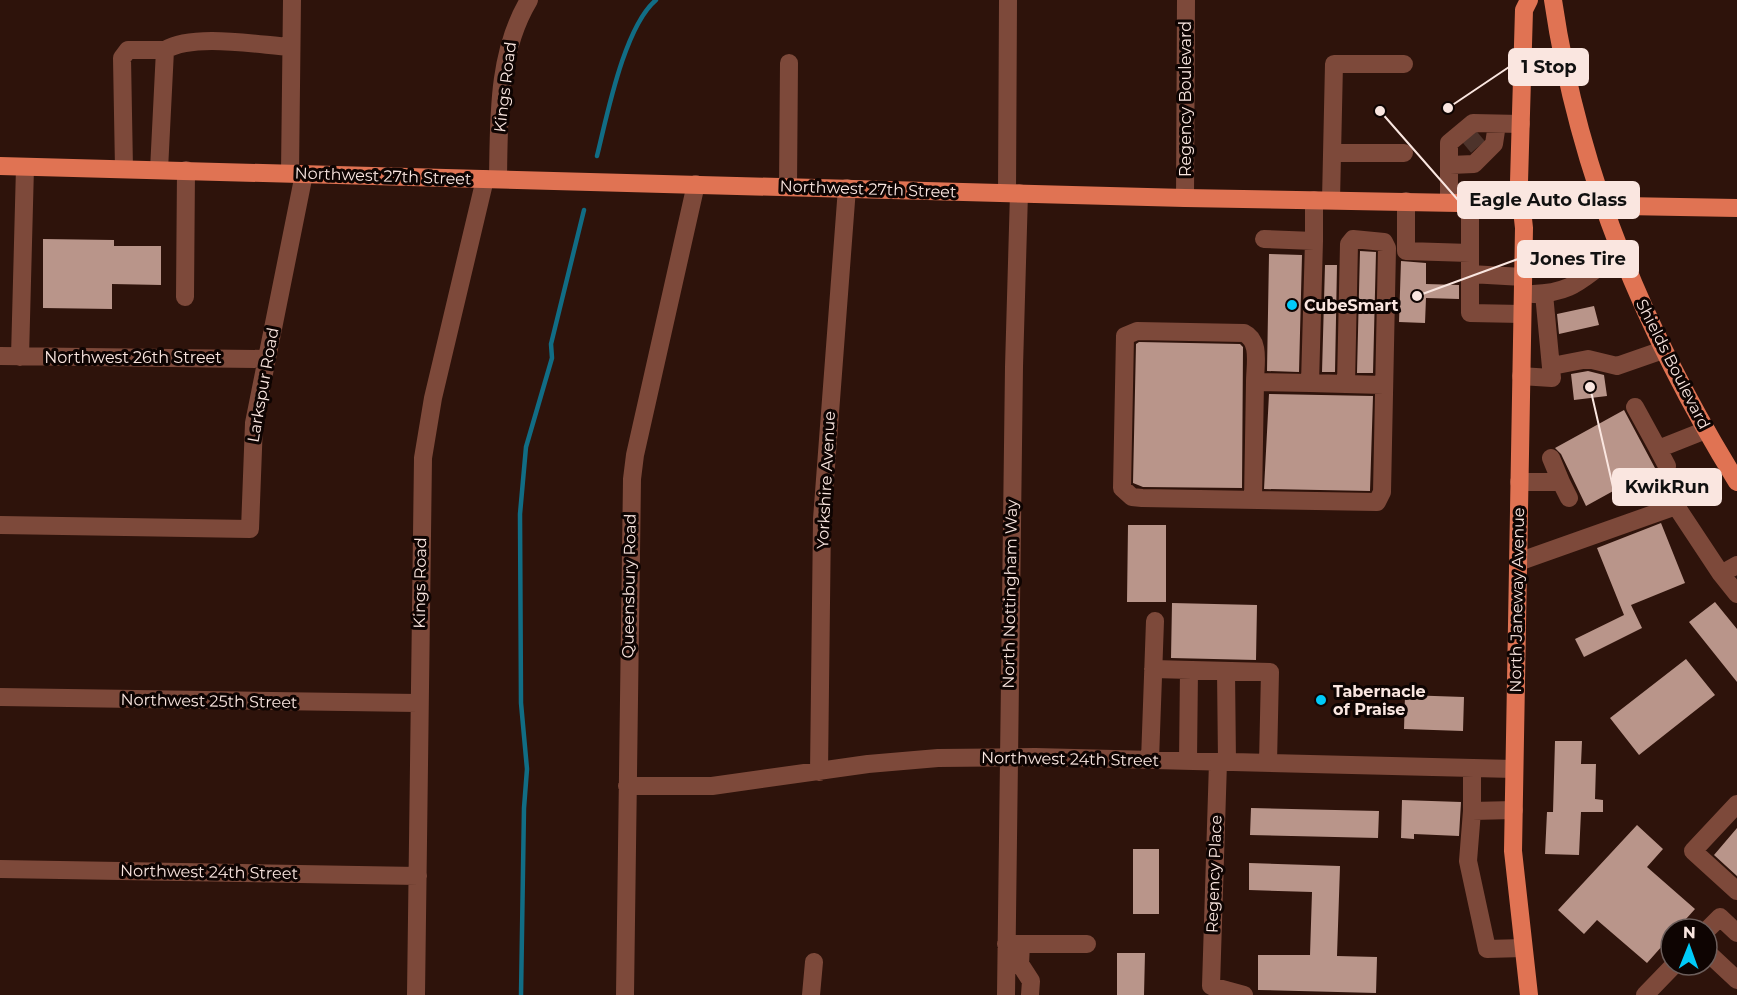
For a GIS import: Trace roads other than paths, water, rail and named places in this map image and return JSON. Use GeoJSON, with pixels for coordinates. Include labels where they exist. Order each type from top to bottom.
{"type":"FeatureCollection","features":[{"type":"Feature","properties":{"kind":"main road","name":"North Janeway Avenue"},"geometry":{"type":"LineString","coordinates":[[1529,0],[1524,10],[1521,124],[1523,285],[1514,769],[1515,882],[1529,995]]}},
{"type":"Feature","properties":{"kind":"main road","name":"Shields Boulevard"},"geometry":{"type":"LineString","coordinates":[[1553,0],[1573,98],[1602,204],[1663,350],[1737,482]]}},
{"type":"Feature","properties":{"kind":"main road","name":"Northwest 27th Street"},"geometry":{"type":"LineString","coordinates":[[0,166],[1185,198],[1737,208]]}},
{"type":"Feature","properties":{"kind":"street","name":"Larkspur Road"},"geometry":{"type":"LineString","coordinates":[[0,525],[250,529],[254,423],[289,260],[297,174],[291,47],[292,0]]}},
{"type":"Feature","properties":{"kind":"street","name":"Kings Road"},"geometry":{"type":"LineString","coordinates":[[416,995],[418,703],[425,437],[468,246],[492,179],[507,52],[516,24],[529,0]]}},
{"type":"Feature","properties":{"kind":"street","name":"North Nottingham Way"},"geometry":{"type":"LineString","coordinates":[[1006,995],[1013,944],[1008,758],[1013,193],[1008,0]]}},
{"type":"Feature","properties":{"kind":"street","name":"Regency Boulevard"},"geometry":{"type":"LineString","coordinates":[[1185,198],[1186,0]]}},
{"type":"Feature","properties":{"kind":"street"},"geometry":{"type":"LineString","coordinates":[[124,169],[123,58],[128,50],[165,50],[173,46],[198,42],[291,47]]}},
{"type":"Feature","properties":{"kind":"street"},"geometry":{"type":"LineString","coordinates":[[159,170],[165,50]]}},
{"type":"Feature","properties":{"kind":"street"},"geometry":{"type":"LineString","coordinates":[[788,187],[789,63]]}},
{"type":"Feature","properties":{"kind":"street"},"geometry":{"type":"LineString","coordinates":[[1310,383],[1314,241],[1333,153],[1334,64],[1404,64]]}},
{"type":"Feature","properties":{"kind":"street"},"geometry":{"type":"LineString","coordinates":[[1450,165],[1469,166],[1474,142],[1473,123],[1521,124]]}},
{"type":"Feature","properties":{"kind":"street"},"geometry":{"type":"LineString","coordinates":[[1449,201],[1449,143],[1496,140],[1497,124]]}},
{"type":"Feature","properties":{"kind":"street"},"geometry":{"type":"LineString","coordinates":[[1333,153],[1404,153]]}},
{"type":"Feature","properties":{"kind":"street"},"geometry":{"type":"LineString","coordinates":[[20,357],[25,167]]}},
{"type":"Feature","properties":{"kind":"street"},"geometry":{"type":"LineString","coordinates":[[185,297],[186,170]]}},
{"type":"Feature","properties":{"kind":"street","name":"Queensbury Road"},"geometry":{"type":"LineString","coordinates":[[625,995],[629,518],[633,467],[696,184]]}},
{"type":"Feature","properties":{"kind":"street","name":"Yorkshire Avenue"},"geometry":{"type":"LineString","coordinates":[[819,772],[819,604],[822,519],[847,188]]}},
{"type":"Feature","properties":{"kind":"street"},"geometry":{"type":"LineString","coordinates":[[1406,201],[1406,251],[1470,253]]}},
{"type":"Feature","properties":{"kind":"street"},"geometry":{"type":"LineString","coordinates":[[1470,202],[1470,313],[1522,314]]}},
{"type":"Feature","properties":{"kind":"street"},"geometry":{"type":"LineString","coordinates":[[1264,239],[1314,241]]}},
{"type":"Feature","properties":{"kind":"street"},"geometry":{"type":"LineString","coordinates":[[1252,500],[1255,345],[1250,336],[1244,333],[1137,331],[1125,336],[1122,488],[1132,497],[1142,498],[1252,500],[1377,502],[1382,492],[1387,248],[1380,240],[1353,239],[1349,244],[1346,384]]}},
{"type":"Feature","properties":{"kind":"street"},"geometry":{"type":"LineString","coordinates":[[1470,274],[1523,285],[1544,294],[1575,286],[1602,263],[1621,253]]}},
{"type":"Feature","properties":{"kind":"street"},"geometry":{"type":"LineString","coordinates":[[1521,376],[1552,378],[1544,294]]}},
{"type":"Feature","properties":{"kind":"street"},"geometry":{"type":"LineString","coordinates":[[1552,366],[1587,359],[1617,366],[1663,350]]}},
{"type":"Feature","properties":{"kind":"street","name":"Northwest 26th Street"},"geometry":{"type":"LineString","coordinates":[[0,356],[266,359]]}},
{"type":"Feature","properties":{"kind":"street"},"geometry":{"type":"LineString","coordinates":[[1255,382],[1384,385]]}},
{"type":"Feature","properties":{"kind":"street"},"geometry":{"type":"LineString","coordinates":[[1635,407],[1667,466]]}},
{"type":"Feature","properties":{"kind":"street"},"geometry":{"type":"LineString","coordinates":[[1658,449],[1706,430]]}},
{"type":"Feature","properties":{"kind":"street"},"geometry":{"type":"LineString","coordinates":[[1519,482],[1565,490],[1551,458]]}},
{"type":"Feature","properties":{"kind":"street"},"geometry":{"type":"LineString","coordinates":[[1518,562],[1676,506],[1729,570],[1737,594]]}},
{"type":"Feature","properties":{"kind":"street"},"geometry":{"type":"LineString","coordinates":[[1150,760],[1155,621]]}},
{"type":"Feature","properties":{"kind":"street"},"geometry":{"type":"LineString","coordinates":[[1153,669],[1270,672],[1268,763]]}},
{"type":"Feature","properties":{"kind":"street"},"geometry":{"type":"LineString","coordinates":[[1188,761],[1189,670]]}},
{"type":"Feature","properties":{"kind":"street","name":"Regency Place"},"geometry":{"type":"LineString","coordinates":[[1226,671],[1211,986],[1244,995]]}},
{"type":"Feature","properties":{"kind":"street","name":"Northwest 25th Street"},"geometry":{"type":"LineString","coordinates":[[0,697],[418,703]]}},
{"type":"Feature","properties":{"kind":"street","name":"Northwest 24th Street"},"geometry":{"type":"LineString","coordinates":[[627,786],[712,786],[907,760],[1008,758],[1514,769]]}},
{"type":"Feature","properties":{"kind":"street"},"geometry":{"type":"LineString","coordinates":[[1472,768],[1472,811],[1468,861],[1487,949],[1523,948]]}},
{"type":"Feature","properties":{"kind":"street"},"geometry":{"type":"LineString","coordinates":[[1737,804],[1693,851],[1737,891]]}},
{"type":"Feature","properties":{"kind":"street"},"geometry":{"type":"LineString","coordinates":[[1472,811],[1514,810]]}},
{"type":"Feature","properties":{"kind":"street","name":"Northwest 24th Street"},"geometry":{"type":"LineString","coordinates":[[0,869],[418,876]]}},
{"type":"Feature","properties":{"kind":"street"},"geometry":{"type":"LineString","coordinates":[[1719,918],[1737,933]]}},
{"type":"Feature","properties":{"kind":"street"},"geometry":{"type":"LineString","coordinates":[[1030,995],[1031,981],[1020,964],[1013,944],[1087,944]]}},
{"type":"Feature","properties":{"kind":"street"},"geometry":{"type":"LineString","coordinates":[[811,995],[814,962]]}},
{"type":"Feature","properties":{"kind":"street"},"geometry":{"type":"LineString","coordinates":[[1719,963],[1737,980]]}},
{"type":"Feature","properties":{"kind":"street"},"geometry":{"type":"LineString","coordinates":[[1645,995],[1662,977]]}},
{"type":"Feature","properties":{"kind":"waterway"},"geometry":{"type":"LineString","coordinates":[[597,156],[618,73],[626,51],[635,30],[656,0]]}},
{"type":"Feature","properties":{"kind":"waterway"},"geometry":{"type":"LineString","coordinates":[[521,995],[524,808],[527,769],[521,703],[520,514],[526,447],[552,358],[551,344],[584,210]]}},
{"type":"Feature","properties":{"kind":"tunnel"},"geometry":{"type":"LineString","coordinates":[[1468,135],[1478,147]]}},
{"type":"Feature","properties":{"kind":"place","name":"1 Stop"},"geometry":{"type":"Point","coordinates":[1448,108]}},
{"type":"Feature","properties":{"kind":"place","name":"Eagle Auto Glass"},"geometry":{"type":"Point","coordinates":[1380,111]}},
{"type":"Feature","properties":{"kind":"place","name":"Jones Tire"},"geometry":{"type":"Point","coordinates":[1417,296]}},
{"type":"Feature","properties":{"kind":"place","name":"CubeSmart"},"geometry":{"type":"Point","coordinates":[1292,305]}},
{"type":"Feature","properties":{"kind":"place","name":"KwikRun"},"geometry":{"type":"Point","coordinates":[1590,387]}},
{"type":"Feature","properties":{"kind":"place","name":"Tabernacle of Praise"},"geometry":{"type":"Point","coordinates":[1321,700]}}]}
